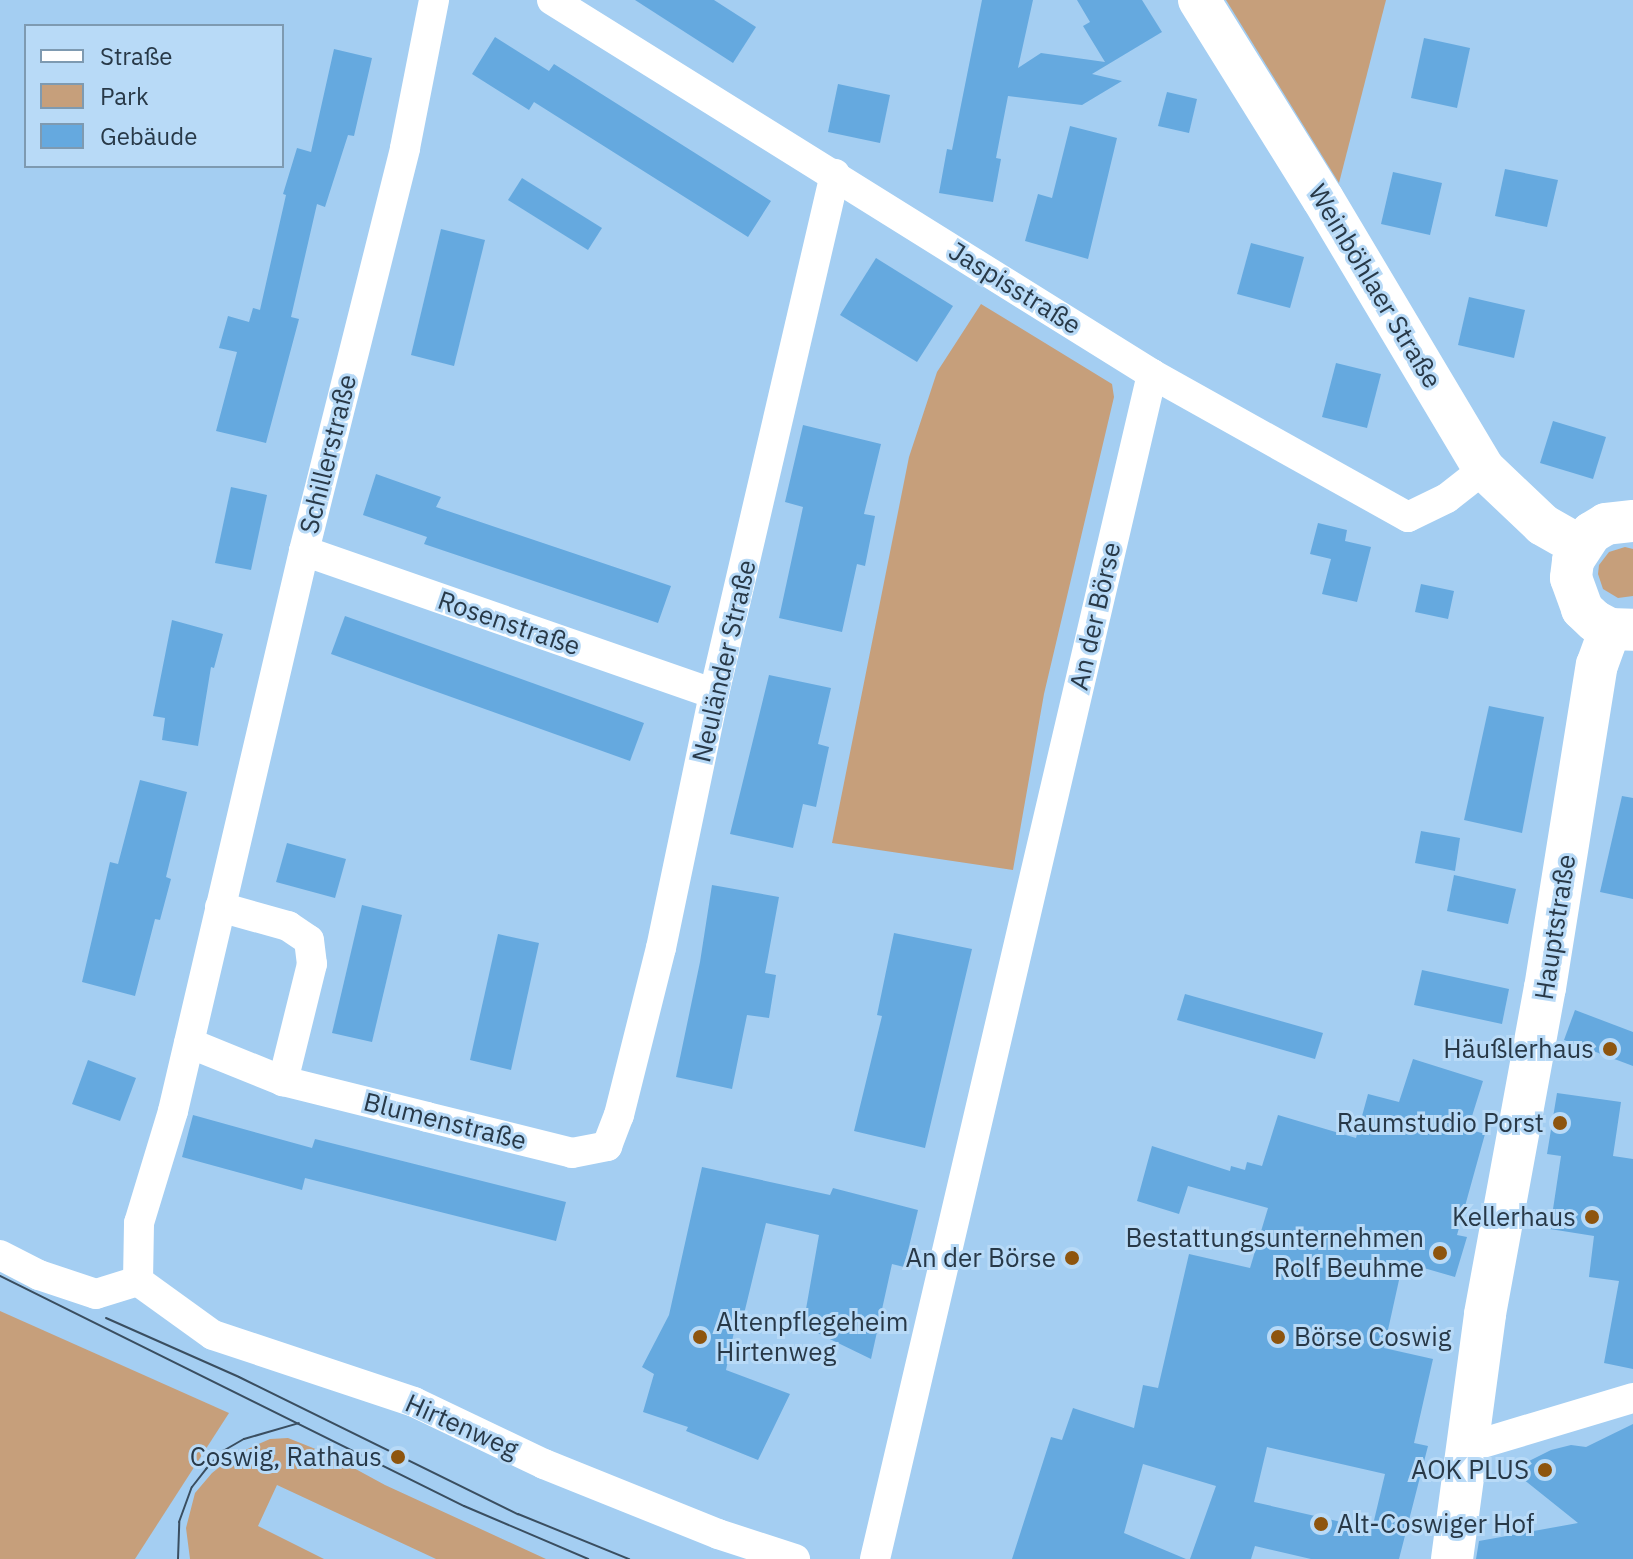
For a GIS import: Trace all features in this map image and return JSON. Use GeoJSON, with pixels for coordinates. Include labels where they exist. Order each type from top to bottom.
{"type":"FeatureCollection","features":[{"type":"Feature","properties":{"kind":"main road","name":"Weinböhlaer Straße"},"geometry":{"type":"LineString","coordinates":[[1199,0],[1484,469],[1543,525],[1580,546]]}},
{"type":"Feature","properties":{"kind":"main road"},"geometry":{"type":"LineString","coordinates":[[1621,630],[1582,609],[1574,594],[1572,569],[1580,546],[1606,524],[1633,521]]}},
{"type":"Feature","properties":{"kind":"main road","name":"Hauptstraße"},"geometry":{"type":"LineString","coordinates":[[1452,1559],[1485,1314],[1545,988],[1597,665],[1621,630]]}},
{"type":"Feature","properties":{"kind":"street","name":"Schillerstraße"},"geometry":{"type":"LineString","coordinates":[[189,1043],[304,551],[405,148],[434,0]]}},
{"type":"Feature","properties":{"kind":"street","name":"Jaspisstraße"},"geometry":{"type":"LineString","coordinates":[[552,0],[1152,374],[1408,517],[1447,498],[1484,469]]}},
{"type":"Feature","properties":{"kind":"street","name":"Neuländer Straße"},"geometry":{"type":"LineString","coordinates":[[607,1146],[619,1115],[661,948],[714,694],[835,174]]}},
{"type":"Feature","properties":{"kind":"street","name":"An der Börse"},"geometry":{"type":"LineString","coordinates":[[875,1559],[1152,374]]}},
{"type":"Feature","properties":{"kind":"street","name":"Rosenstraße"},"geometry":{"type":"LineString","coordinates":[[304,551],[714,694]]}},
{"type":"Feature","properties":{"kind":"street"},"geometry":{"type":"LineString","coordinates":[[220,907],[288,926],[309,940],[312,964],[283,1081]]}},
{"type":"Feature","properties":{"kind":"street"},"geometry":{"type":"LineString","coordinates":[[0,1255],[39,1275],[96,1294],[138,1281],[139,1223],[173,1111],[189,1043]]}},
{"type":"Feature","properties":{"kind":"street","name":"Blumenstraße"},"geometry":{"type":"LineString","coordinates":[[189,1043],[283,1081],[572,1153],[607,1146]]}},
{"type":"Feature","properties":{"kind":"street","name":"Hirtenweg"},"geometry":{"type":"LineString","coordinates":[[138,1281],[213,1335],[414,1402],[544,1464],[718,1534],[795,1559]]}},
{"type":"Feature","properties":{"kind":"street"},"geometry":{"type":"LineString","coordinates":[[1466,1448],[1633,1398]]}},
{"type":"Feature","properties":{"kind":"green space"},"geometry":{"type":"Polygon","coordinates":[[[1226,0],[1386,0],[1339,183],[1226,0]]]}},
{"type":"Feature","properties":{"kind":"green space"},"geometry":{"type":"Polygon","coordinates":[[[981,304],[1112,384],[1114,397],[1044,694],[1013,870],[832,843],[909,457],[937,372],[981,304]]]}},
{"type":"Feature","properties":{"kind":"green space"},"geometry":{"type":"Polygon","coordinates":[[[1625,547],[1633,549],[1633,596],[1618,598],[1603,589],[1598,574],[1599,565],[1609,552],[1625,547]]]}},
{"type":"Feature","properties":{"kind":"green space"},"geometry":{"type":"Polygon","coordinates":[[[0,1311],[229,1413],[135,1559],[0,1559],[0,1311]]]}},
{"type":"Feature","properties":{"kind":"green space"},"geometry":{"type":"Polygon","coordinates":[[[288,1438],[328,1454],[385,1485],[546,1559],[436,1559],[277,1485],[258,1526],[324,1559],[190,1559],[186,1528],[195,1493],[212,1473],[236,1454],[270,1439],[288,1438]]]}},
{"type":"Feature","properties":{"kind":"building"},"geometry":{"type":"Polygon","coordinates":[[[635,0],[714,0],[756,27],[733,63],[635,0]]]}},
{"type":"Feature","properties":{"kind":"building"},"geometry":{"type":"Polygon","coordinates":[[[982,0],[1033,0],[1018,68],[1041,53],[1105,62],[1083,26],[1090,22],[1077,0],[1142,0],[1162,32],[1092,74],[1122,81],[1082,105],[1008,96],[996,158],[1001,159],[993,202],[939,193],[947,149],[952,150],[982,0]]]}},
{"type":"Feature","properties":{"kind":"building"},"geometry":{"type":"Polygon","coordinates":[[[495,37],[549,71],[554,64],[771,201],[748,237],[534,102],[529,110],[472,74],[495,37]]]}},
{"type":"Feature","properties":{"kind":"building"},"geometry":{"type":"Polygon","coordinates":[[[1424,38],[1470,48],[1457,108],[1411,98],[1424,38]]]}},
{"type":"Feature","properties":{"kind":"building"},"geometry":{"type":"Polygon","coordinates":[[[334,49],[372,58],[354,136],[348,135],[325,207],[317,204],[291,317],[299,319],[266,443],[216,431],[237,352],[219,348],[228,316],[249,322],[253,308],[260,310],[286,195],[283,194],[297,148],[311,152],[334,49]]]}},
{"type":"Feature","properties":{"kind":"building"},"geometry":{"type":"Polygon","coordinates":[[[838,84],[890,95],[880,143],[828,132],[838,84]]]}},
{"type":"Feature","properties":{"kind":"building"},"geometry":{"type":"Polygon","coordinates":[[[1167,92],[1197,99],[1189,133],[1158,126],[1167,92]]]}},
{"type":"Feature","properties":{"kind":"building"},"geometry":{"type":"Polygon","coordinates":[[[1070,126],[1117,138],[1088,259],[1025,241],[1038,194],[1052,198],[1070,126]]]}},
{"type":"Feature","properties":{"kind":"building"},"geometry":{"type":"Polygon","coordinates":[[[1505,169],[1558,180],[1547,227],[1495,216],[1505,169]]]}},
{"type":"Feature","properties":{"kind":"building"},"geometry":{"type":"Polygon","coordinates":[[[1393,172],[1442,183],[1430,235],[1381,224],[1393,172]]]}},
{"type":"Feature","properties":{"kind":"building"},"geometry":{"type":"Polygon","coordinates":[[[522,178],[602,228],[588,250],[508,200],[522,178]]]}},
{"type":"Feature","properties":{"kind":"building"},"geometry":{"type":"Polygon","coordinates":[[[441,229],[485,240],[454,366],[411,355],[441,229]]]}},
{"type":"Feature","properties":{"kind":"building"},"geometry":{"type":"Polygon","coordinates":[[[1251,243],[1304,257],[1290,308],[1237,294],[1251,243]]]}},
{"type":"Feature","properties":{"kind":"building"},"geometry":{"type":"Polygon","coordinates":[[[876,258],[953,306],[917,362],[840,315],[876,258]]]}},
{"type":"Feature","properties":{"kind":"building"},"geometry":{"type":"Polygon","coordinates":[[[1469,297],[1525,310],[1514,358],[1458,345],[1469,297]]]}},
{"type":"Feature","properties":{"kind":"building"},"geometry":{"type":"Polygon","coordinates":[[[1336,363],[1381,374],[1367,428],[1322,417],[1336,363]]]}},
{"type":"Feature","properties":{"kind":"building"},"geometry":{"type":"Polygon","coordinates":[[[1553,421],[1606,437],[1593,479],[1540,463],[1553,421]]]}},
{"type":"Feature","properties":{"kind":"building"},"geometry":{"type":"Polygon","coordinates":[[[803,425],[881,444],[864,514],[875,516],[865,566],[857,564],[842,632],[779,618],[803,507],[785,502],[803,425]]]}},
{"type":"Feature","properties":{"kind":"building"},"geometry":{"type":"Polygon","coordinates":[[[376,474],[441,497],[436,507],[671,586],[658,623],[424,544],[427,537],[363,515],[376,474]]]}},
{"type":"Feature","properties":{"kind":"building"},"geometry":{"type":"Polygon","coordinates":[[[231,487],[267,495],[251,570],[215,563],[231,487]]]}},
{"type":"Feature","properties":{"kind":"building"},"geometry":{"type":"Polygon","coordinates":[[[1318,523],[1347,530],[1345,541],[1371,547],[1357,602],[1322,594],[1331,559],[1310,554],[1318,523]]]}},
{"type":"Feature","properties":{"kind":"building"},"geometry":{"type":"Polygon","coordinates":[[[1421,584],[1454,591],[1448,619],[1415,612],[1421,584]]]}},
{"type":"Feature","properties":{"kind":"building"},"geometry":{"type":"Polygon","coordinates":[[[345,616],[644,723],[630,761],[331,654],[345,616]]]}},
{"type":"Feature","properties":{"kind":"building"},"geometry":{"type":"Polygon","coordinates":[[[172,620],[223,634],[214,668],[211,667],[198,746],[162,740],[165,718],[153,716],[172,620]]]}},
{"type":"Feature","properties":{"kind":"building"},"geometry":{"type":"Polygon","coordinates":[[[769,675],[831,688],[818,744],[829,747],[816,807],[803,804],[793,848],[730,834],[769,675]]]}},
{"type":"Feature","properties":{"kind":"building"},"geometry":{"type":"Polygon","coordinates":[[[1489,706],[1544,717],[1522,833],[1464,820],[1489,706]]]}},
{"type":"Feature","properties":{"kind":"building"},"geometry":{"type":"Polygon","coordinates":[[[140,780],[187,792],[166,877],[171,879],[160,920],[155,919],[135,996],[82,982],[110,862],[118,864],[140,780]]]}},
{"type":"Feature","properties":{"kind":"building"},"geometry":{"type":"Polygon","coordinates":[[[1622,796],[1633,798],[1633,899],[1600,892],[1622,796]]]}},
{"type":"Feature","properties":{"kind":"building"},"geometry":{"type":"Polygon","coordinates":[[[1421,831],[1460,838],[1455,871],[1415,863],[1421,831]]]}},
{"type":"Feature","properties":{"kind":"building"},"geometry":{"type":"Polygon","coordinates":[[[287,843],[346,859],[335,898],[276,882],[287,843]]]}},
{"type":"Feature","properties":{"kind":"building"},"geometry":{"type":"Polygon","coordinates":[[[1454,875],[1516,889],[1508,924],[1447,911],[1454,875]]]}},
{"type":"Feature","properties":{"kind":"building"},"geometry":{"type":"Polygon","coordinates":[[[712,885],[779,897],[765,973],[776,975],[769,1018],[747,1015],[732,1089],[676,1077],[712,885]]]}},
{"type":"Feature","properties":{"kind":"building"},"geometry":{"type":"Polygon","coordinates":[[[362,905],[402,915],[372,1042],[332,1033],[362,905]]]}},
{"type":"Feature","properties":{"kind":"building"},"geometry":{"type":"Polygon","coordinates":[[[894,933],[972,949],[925,1148],[854,1131],[882,1016],[877,1015],[894,933]]]}},
{"type":"Feature","properties":{"kind":"building"},"geometry":{"type":"Polygon","coordinates":[[[498,934],[539,943],[511,1070],[470,1060],[498,934]]]}},
{"type":"Feature","properties":{"kind":"building"},"geometry":{"type":"Polygon","coordinates":[[[1422,970],[1509,989],[1502,1024],[1414,1005],[1422,970]]]}},
{"type":"Feature","properties":{"kind":"building"},"geometry":{"type":"Polygon","coordinates":[[[1185,994],[1323,1033],[1315,1059],[1177,1020],[1185,994]]]}},
{"type":"Feature","properties":{"kind":"building","name":"Häußlerhaus"},"geometry":{"type":"Polygon","coordinates":[[[1575,1010],[1633,1032],[1633,1066],[1564,1040],[1575,1010]]]}},
{"type":"Feature","properties":{"kind":"building"},"geometry":{"type":"Polygon","coordinates":[[[1413,1059],[1483,1081],[1468,1129],[1485,1134],[1457,1235],[1467,1237],[1455,1277],[1403,1262],[1384,1348],[1433,1359],[1414,1443],[1428,1446],[1399,1559],[1311,1559],[1255,1546],[1251,1559],[1190,1559],[1216,1486],[1143,1464],[1124,1533],[1186,1559],[1012,1559],[1051,1437],[1062,1440],[1073,1408],[1134,1428],[1143,1385],[1158,1388],[1189,1254],[1250,1268],[1268,1208],[1188,1186],[1179,1214],[1137,1201],[1152,1146],[1230,1171],[1231,1166],[1245,1170],[1247,1162],[1262,1166],[1278,1115],[1356,1138],[1368,1094],[1399,1102],[1413,1059]],[[1267,1447],[1254,1502],[1372,1529],[1385,1474],[1267,1447]]]}},
{"type":"Feature","properties":{"kind":"building"},"geometry":{"type":"Polygon","coordinates":[[[88,1060],[136,1078],[120,1121],[72,1104],[88,1060]]]}},
{"type":"Feature","properties":{"kind":"building"},"geometry":{"type":"Polygon","coordinates":[[[1557,1093],[1621,1102],[1613,1156],[1633,1159],[1633,1369],[1604,1363],[1619,1281],[1589,1277],[1594,1236],[1550,1229],[1561,1156],[1547,1154],[1557,1093]]]}},
{"type":"Feature","properties":{"kind":"building"},"geometry":{"type":"Polygon","coordinates":[[[193,1115],[312,1148],[315,1139],[566,1202],[556,1241],[305,1178],[302,1190],[182,1157],[193,1115]]]}},
{"type":"Feature","properties":{"kind":"building"},"geometry":{"type":"Polygon","coordinates":[[[702,1167],[830,1195],[833,1188],[918,1210],[904,1267],[892,1264],[871,1359],[803,1326],[819,1235],[766,1223],[744,1314],[738,1313],[726,1370],[790,1394],[758,1460],[686,1431],[688,1427],[643,1412],[654,1374],[642,1367],[669,1315],[702,1167]]]}},
{"type":"Feature","properties":{"kind":"building"},"geometry":{"type":"Polygon","coordinates":[[[1633,1424],[1633,1559],[1476,1559],[1479,1541],[1578,1523],[1518,1475],[1529,1461],[1551,1450],[1571,1445],[1586,1447],[1633,1424]]]}},
{"type":"Feature","properties":{"kind":"tram line"},"geometry":{"type":"LineString","coordinates":[[0,1276],[464,1506],[588,1559]]}},
{"type":"Feature","properties":{"kind":"tram line"},"geometry":{"type":"LineString","coordinates":[[106,1318],[239,1377],[518,1514],[629,1559]]}},
{"type":"Feature","properties":{"kind":"tram line"},"geometry":{"type":"LineString","coordinates":[[178,1559],[179,1522],[192,1487],[206,1469],[223,1451],[244,1439],[299,1423]]}},
{"type":"Feature","properties":{"kind":"place","name":"Häußlerhaus"},"geometry":{"type":"Point","coordinates":[1610,1049]}},
{"type":"Feature","properties":{"kind":"place","name":"Raumstudio Porst"},"geometry":{"type":"Point","coordinates":[1560,1123]}},
{"type":"Feature","properties":{"kind":"place","name":"Kellerhaus"},"geometry":{"type":"Point","coordinates":[1592,1217]}},
{"type":"Feature","properties":{"kind":"place","name":"Bestattungsunternehmen Rolf Beuhme"},"geometry":{"type":"Point","coordinates":[1440,1253]}},
{"type":"Feature","properties":{"kind":"place","name":"An der Börse"},"geometry":{"type":"Point","coordinates":[1072,1258]}},
{"type":"Feature","properties":{"kind":"place","name":"Altenpflegeheim Hirtenweg"},"geometry":{"type":"Point","coordinates":[700,1337]}},
{"type":"Feature","properties":{"kind":"place","name":"Börse Coswig"},"geometry":{"type":"Point","coordinates":[1278,1337]}},
{"type":"Feature","properties":{"kind":"place","name":"Coswig, Rathaus"},"geometry":{"type":"Point","coordinates":[398,1457]}},
{"type":"Feature","properties":{"kind":"place","name":"AOK PLUS"},"geometry":{"type":"Point","coordinates":[1545,1470]}},
{"type":"Feature","properties":{"kind":"place","name":"Alt-Coswiger Hof"},"geometry":{"type":"Point","coordinates":[1321,1524]}}]}
